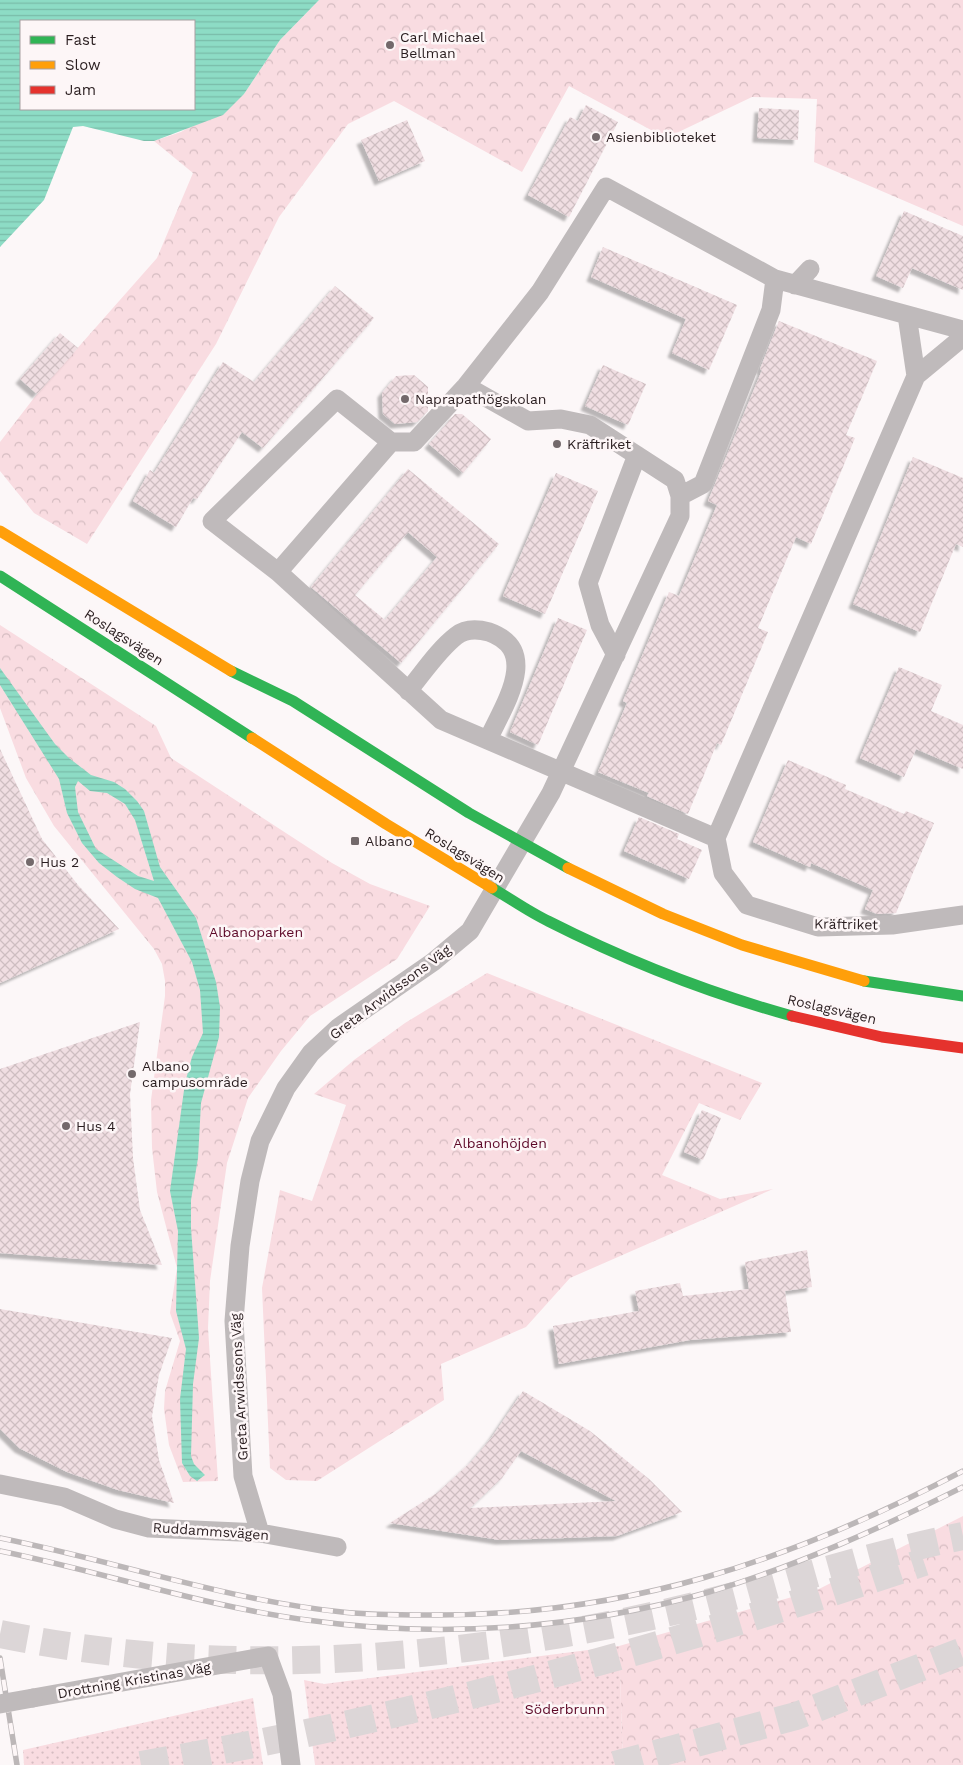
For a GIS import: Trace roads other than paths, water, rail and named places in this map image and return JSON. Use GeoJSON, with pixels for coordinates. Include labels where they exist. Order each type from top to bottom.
{"type":"FeatureCollection","features":[{"type":"Feature","properties":{"kind":"main road","name":"Roslagsvägen"},"geometry":{"type":"LineString","coordinates":[[0,531],[247,680],[293,701],[469,813],[522,843],[663,914],[742,945],[860,980],[963,996]]}},
{"type":"Feature","properties":{"kind":"main road","name":"Roslagsvägen"},"geometry":{"type":"LineString","coordinates":[[0,576],[494,890],[547,920],[651,967],[763,1008],[822,1024],[882,1037],[963,1048]]}},
{"type":"Feature","properties":{"kind":"street"},"geometry":{"type":"LineString","coordinates":[[963,330],[907,315],[844,291],[796,285],[775,280],[606,187],[540,292],[466,386],[414,442],[391,442],[337,399],[212,521],[278,572],[441,720],[716,838],[916,376],[963,337]]}},
{"type":"Feature","properties":{"kind":"street"},"geometry":{"type":"LineString","coordinates":[[796,285],[810,269]]}},
{"type":"Feature","properties":{"kind":"street"},"geometry":{"type":"LineString","coordinates":[[680,496],[702,484],[770,310],[775,280]]}},
{"type":"Feature","properties":{"kind":"street"},"geometry":{"type":"LineString","coordinates":[[907,315],[916,376]]}},
{"type":"Feature","properties":{"kind":"street"},"geometry":{"type":"LineString","coordinates":[[466,386],[528,422],[561,419],[590,425],[676,480],[680,496],[680,516],[561,772]]}},
{"type":"Feature","properties":{"kind":"street"},"geometry":{"type":"LineString","coordinates":[[278,572],[391,442]]}},
{"type":"Feature","properties":{"kind":"street"},"geometry":{"type":"LineString","coordinates":[[616,655],[600,625],[588,583],[637,455]]}},
{"type":"Feature","properties":{"kind":"street"},"geometry":{"type":"LineString","coordinates":[[408,690],[457,635],[477,628],[499,636],[513,650],[517,663],[514,680],[488,740]]}},
{"type":"Feature","properties":{"kind":"street","name":"Greta Arwidssons Väg"},"geometry":{"type":"LineString","coordinates":[[260,1533],[243,1476],[234,1321],[240,1246],[250,1181],[260,1141],[286,1088],[312,1053],[339,1028],[467,935],[522,843],[561,772]]}},
{"type":"Feature","properties":{"kind":"street","name":"Kräftriket"},"geometry":{"type":"LineString","coordinates":[[716,838],[723,873],[747,905],[818,927],[892,925],[963,915]]}},
{"type":"Feature","properties":{"kind":"street","name":"Ruddammsvägen"},"geometry":{"type":"LineString","coordinates":[[0,1484],[64,1497],[115,1519],[149,1528],[260,1533],[337,1547]]}},
{"type":"Feature","properties":{"kind":"street","name":"Drottning Kristinas Väg"},"geometry":{"type":"LineString","coordinates":[[0,1704],[268,1656],[282,1694],[291,1765]]}},
{"type":"Feature","properties":{"kind":"tunnel"},"geometry":{"type":"LineString","coordinates":[[0,1634],[84,1648],[169,1657],[254,1660],[340,1659],[425,1653],[510,1642],[594,1628],[678,1610],[891,1552],[963,1536]]}},
{"type":"Feature","properties":{"kind":"tunnel"},"geometry":{"type":"LineString","coordinates":[[141,1765],[241,1747],[340,1726],[536,1679],[731,1624],[924,1562]]}},
{"type":"Feature","properties":{"kind":"tunnel"},"geometry":{"type":"LineString","coordinates":[[615,1765],[796,1716],[963,1651]]}},
{"type":"Feature","properties":{"kind":"railway"},"geometry":{"type":"LineString","coordinates":[[0,1538],[256,1599],[299,1606],[374,1614],[500,1613],[570,1606],[638,1594],[770,1557],[834,1532],[899,1503],[963,1471]]}},
{"type":"Feature","properties":{"kind":"railway"},"geometry":{"type":"LineString","coordinates":[[0,1551],[191,1598],[307,1620],[357,1626],[408,1629],[510,1627],[610,1615],[660,1605],[742,1582],[838,1545],[963,1487]]}},
{"type":"Feature","properties":{"kind":"railway"},"geometry":{"type":"LineString","coordinates":[[0,1658],[17,1765]]}},
{"type":"Feature","properties":{"kind":"place","name":"Carl Michael Bellman"},"geometry":{"type":"Point","coordinates":[390,45]}},
{"type":"Feature","properties":{"kind":"place","name":"Asienbiblioteket"},"geometry":{"type":"Point","coordinates":[596,137]}},
{"type":"Feature","properties":{"kind":"place","name":"Naprapathögskolan"},"geometry":{"type":"Point","coordinates":[405,399]}},
{"type":"Feature","properties":{"kind":"place","name":"Kräftriket"},"geometry":{"type":"Point","coordinates":[557,444]}},
{"type":"Feature","properties":{"kind":"place","name":"Albano"},"geometry":{"type":"Point","coordinates":[355,841]}},
{"type":"Feature","properties":{"kind":"place","name":"Hus 2"},"geometry":{"type":"Point","coordinates":[30,862]}},
{"type":"Feature","properties":{"kind":"place","name":"Albano campusområde"},"geometry":{"type":"Point","coordinates":[132,1074]}},
{"type":"Feature","properties":{"kind":"place","name":"Hus 4"},"geometry":{"type":"Point","coordinates":[66,1126]}},
{"type":"Feature","properties":{"kind":"park label","name":"Albanoparken"},"geometry":{"type":"Point","coordinates":[256,932]}},
{"type":"Feature","properties":{"kind":"park label","name":"Albanohöjden"},"geometry":{"type":"Point","coordinates":[500,1143]}},
{"type":"Feature","properties":{"kind":"park label","name":"Söderbrunn"},"geometry":{"type":"Point","coordinates":[565,1709]}}]}
